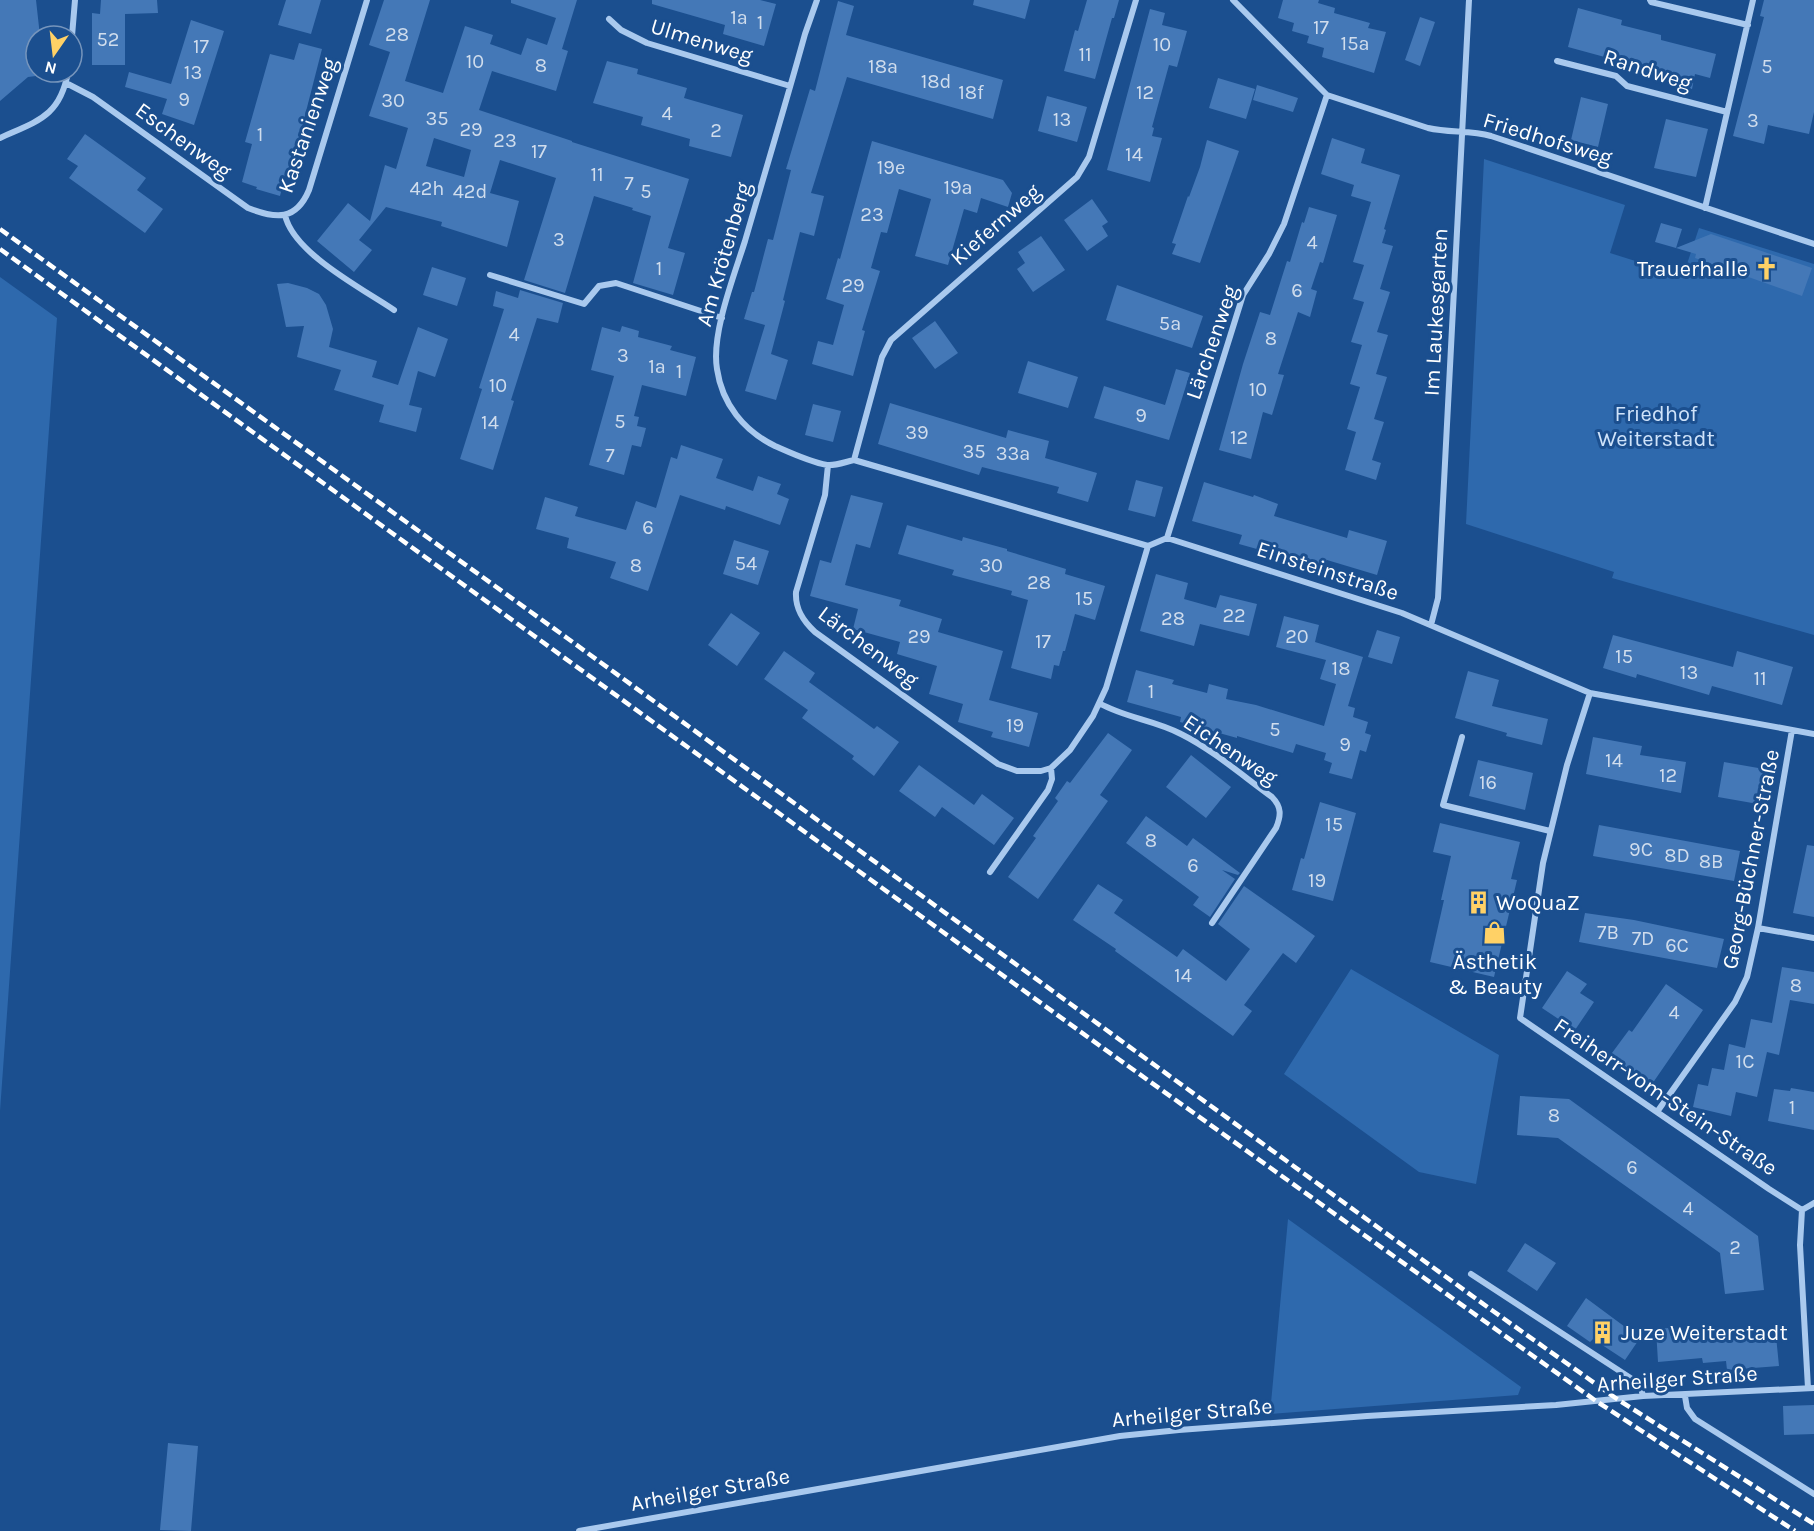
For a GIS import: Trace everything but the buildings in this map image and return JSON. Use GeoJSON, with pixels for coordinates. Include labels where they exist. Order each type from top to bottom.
{"type":"FeatureCollection","features":[{"type":"Feature","properties":{"kind":"street"},"geometry":{"type":"LineString","coordinates":[[73,24],[75,0]]}},
{"type":"Feature","properties":{"kind":"street","name":"Kastanienweg"},"geometry":{"type":"LineString","coordinates":[[368,0],[309,190],[301,205],[285,215],[292,234],[310,252],[394,310]]}},
{"type":"Feature","properties":{"kind":"street","name":"Am Krötenberg"},"geometry":{"type":"LineString","coordinates":[[818,0],[805,34],[722,318],[716,349],[717,371],[723,393],[736,416],[754,434],[765,441],[828,465]]}},
{"type":"Feature","properties":{"kind":"street","name":"Kiefernweg"},"geometry":{"type":"LineString","coordinates":[[854,460],[882,357],[895,335],[1077,177],[1086,165],[1136,0]]}},
{"type":"Feature","properties":{"kind":"street","name":"Friedhofsweg"},"geometry":{"type":"LineString","coordinates":[[1233,0],[1327,94],[1428,128],[1491,136],[1814,244]]}},
{"type":"Feature","properties":{"kind":"street","name":"Im Laukesgarten"},"geometry":{"type":"LineString","coordinates":[[1431,625],[1438,598],[1469,0]]}},
{"type":"Feature","properties":{"kind":"street"},"geometry":{"type":"LineString","coordinates":[[1650,0],[1748,25]]}},
{"type":"Feature","properties":{"kind":"street"},"geometry":{"type":"LineString","coordinates":[[1705,208],[1754,0]]}},
{"type":"Feature","properties":{"kind":"street","name":"Ulmenweg"},"geometry":{"type":"LineString","coordinates":[[609,19],[621,30],[647,43],[790,86]]}},
{"type":"Feature","properties":{"kind":"street","name":"Randweg"},"geometry":{"type":"LineString","coordinates":[[1557,61],[1616,76],[1627,86],[1727,112]]}},
{"type":"Feature","properties":{"kind":"street"},"geometry":{"type":"LineString","coordinates":[[0,138],[48,114],[58,102],[66,84]]}},
{"type":"Feature","properties":{"kind":"street","name":"Eschenweg"},"geometry":{"type":"LineString","coordinates":[[68,84],[93,97],[248,208],[268,214],[285,215]]}},
{"type":"Feature","properties":{"kind":"street","name":"Lärchenweg"},"geometry":{"type":"LineString","coordinates":[[1167,538],[1243,295],[1269,254],[1284,224],[1327,94]]}},
{"type":"Feature","properties":{"kind":"street"},"geometry":{"type":"LineString","coordinates":[[490,275],[584,304],[599,286],[616,283],[722,318]]}},
{"type":"Feature","properties":{"kind":"street"},"geometry":{"type":"LineString","coordinates":[[828,465],[854,460],[1148,546],[1167,538]]}},
{"type":"Feature","properties":{"kind":"street","name":"Lärchenweg"},"geometry":{"type":"LineString","coordinates":[[828,465],[825,495],[796,592],[798,609],[806,624],[998,764],[1025,772],[1051,768]]}},
{"type":"Feature","properties":{"kind":"street","name":"Einsteinstraße"},"geometry":{"type":"LineString","coordinates":[[1167,538],[1384,607],[1590,693],[1814,734]]}},
{"type":"Feature","properties":{"kind":"street"},"geometry":{"type":"LineString","coordinates":[[990,872],[1048,790],[1052,779],[1051,768],[1070,750],[1099,703],[1110,678],[1148,546]]}},
{"type":"Feature","properties":{"kind":"street","name":"Freiherr-vom-Stein-Straße"},"geometry":{"type":"LineString","coordinates":[[1590,693],[1571,752],[1543,863],[1520,1018],[1802,1210]]}},
{"type":"Feature","properties":{"kind":"street","name":"Eichenweg"},"geometry":{"type":"LineString","coordinates":[[1099,703],[1113,711],[1170,729],[1190,738],[1272,797],[1279,806],[1280,813],[1276,828],[1212,923]]}},
{"type":"Feature","properties":{"kind":"street","name":"Georg-Büchner-Straße"},"geometry":{"type":"LineString","coordinates":[[1657,1112],[1740,994],[1747,977],[1758,928],[1792,730]]}},
{"type":"Feature","properties":{"kind":"street"},"geometry":{"type":"LineString","coordinates":[[1462,737],[1443,805],[1550,831]]}},
{"type":"Feature","properties":{"kind":"street"},"geometry":{"type":"LineString","coordinates":[[1758,928],[1814,938]]}},
{"type":"Feature","properties":{"kind":"street"},"geometry":{"type":"LineString","coordinates":[[1811,1388],[1800,1245],[1802,1210],[1814,1203]]}},
{"type":"Feature","properties":{"kind":"street"},"geometry":{"type":"LineString","coordinates":[[1471,1274],[1635,1381],[1641,1388],[1643,1396]]}},
{"type":"Feature","properties":{"kind":"street","name":"Arheilger Straße"},"geometry":{"type":"LineString","coordinates":[[579,1531],[1120,1436],[1378,1415],[1556,1405],[1643,1396],[1685,1396],[1811,1388]]}},
{"type":"Feature","properties":{"kind":"street"},"geometry":{"type":"LineString","coordinates":[[1685,1396],[1687,1408],[1695,1419],[1814,1494]]}},
{"type":"Feature","properties":{"kind":"green space","name":"Friedhof Weiterstadt"},"geometry":{"type":"Polygon","coordinates":[[[1484,159],[1625,205],[1610,253],[1683,276],[1699,228],[1814,264],[1814,635],[1612,578],[1614,572],[1466,524],[1484,159]]]}},
{"type":"Feature","properties":{"kind":"green space"},"geometry":{"type":"Polygon","coordinates":[[[0,277],[57,318],[0,1111],[0,277]]]}},
{"type":"Feature","properties":{"kind":"green space"},"geometry":{"type":"Polygon","coordinates":[[[1351,969],[1499,1055],[1476,1184],[1419,1172],[1284,1074],[1351,969]]]}},
{"type":"Feature","properties":{"kind":"green space"},"geometry":{"type":"Polygon","coordinates":[[[1288,1219],[1521,1387],[1518,1395],[1270,1414],[1288,1219]]]}},
{"type":"Feature","properties":{"kind":"railway"},"geometry":{"type":"LineString","coordinates":[[0,229],[1493,1311],[1617,1399],[1814,1524]]}},
{"type":"Feature","properties":{"kind":"railway"},"geometry":{"type":"LineString","coordinates":[[0,249],[1103,1048],[1596,1401],[1795,1531]]}},
{"type":"Feature","properties":{"kind":"place","name":"Trauerhalle"},"geometry":{"type":"Point","coordinates":[1766,268]}},
{"type":"Feature","properties":{"kind":"place","name":"WoQuaZ"},"geometry":{"type":"Point","coordinates":[1478,902]}},
{"type":"Feature","properties":{"kind":"place","name":"Ästhetik & Beauty"},"geometry":{"type":"Point","coordinates":[1495,932]}},
{"type":"Feature","properties":{"kind":"place","name":"Juze Weiterstadt"},"geometry":{"type":"Point","coordinates":[1603,1332]}}]}
